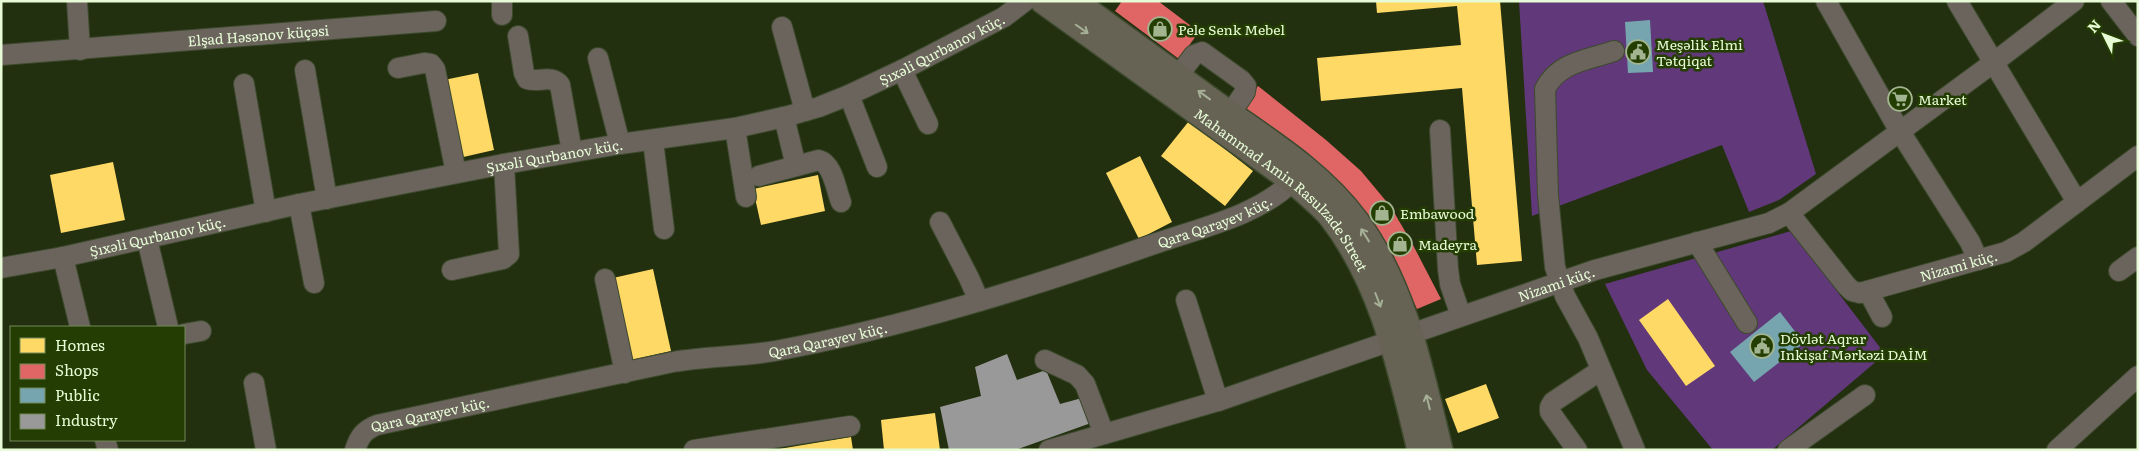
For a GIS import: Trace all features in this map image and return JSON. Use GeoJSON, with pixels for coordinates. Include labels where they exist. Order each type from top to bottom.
{"type":"FeatureCollection","features":[{"type":"Feature","properties":{"kind":"main road","name":"Mahammad Amin Rasulzade Street"},"geometry":{"type":"LineString","coordinates":[[1043,1],[1293,181],[1328,214],[1343,233],[1401,338],[1440,450]]}},
{"type":"Feature","properties":{"kind":"main road","name":"Mahammad Amin Rasulzade Street"},"geometry":{"type":"LineString","coordinates":[[1074,1],[1304,168],[1342,203],[1357,222],[1394,290],[1420,450]]}},
{"type":"Feature","properties":{"kind":"street"},"geometry":{"type":"LineString","coordinates":[[77,1],[80,50]]}},
{"type":"Feature","properties":{"kind":"street","name":"Şıxəli Qurbanov küç."},"geometry":{"type":"LineString","coordinates":[[1,268],[63,257],[299,204],[456,173],[620,144],[653,141],[735,128],[784,117],[848,95],[902,70],[1004,17],[1025,1]]}},
{"type":"Feature","properties":{"kind":"street"},"geometry":{"type":"LineString","coordinates":[[1826,1],[1899,130],[1970,242],[1978,260]]}},
{"type":"Feature","properties":{"kind":"street"},"geometry":{"type":"LineString","coordinates":[[1957,1],[2077,202]]}},
{"type":"Feature","properties":{"kind":"street","name":"Nizami küç."},"geometry":{"type":"LineString","coordinates":[[1049,450],[1218,400],[1559,282],[1635,258],[1769,223],[1789,213],[2074,1]]}},
{"type":"Feature","properties":{"kind":"street"},"geometry":{"type":"LineString","coordinates":[[2111,1],[2138,36]]}},
{"type":"Feature","properties":{"kind":"street","name":"Elşad Həsənov küçəsi"},"geometry":{"type":"LineString","coordinates":[[1,55],[436,21]]}},
{"type":"Feature","properties":{"kind":"street"},"geometry":{"type":"LineString","coordinates":[[782,27],[805,111]]}},
{"type":"Feature","properties":{"kind":"street"},"geometry":{"type":"LineString","coordinates":[[518,36],[524,73],[527,80],[552,79],[556,80],[560,85],[572,152]]}},
{"type":"Feature","properties":{"kind":"street"},"geometry":{"type":"LineString","coordinates":[[1614,51],[1560,68],[1550,77],[1545,88],[1548,195],[1555,267],[1559,282],[1588,338],[1635,450]]}},
{"type":"Feature","properties":{"kind":"street"},"geometry":{"type":"LineString","coordinates":[[1178,76],[1194,54],[1202,52],[1241,80],[1246,86],[1245,92],[1230,114]]}},
{"type":"Feature","properties":{"kind":"street"},"geometry":{"type":"LineString","coordinates":[[598,58],[620,144]]}},
{"type":"Feature","properties":{"kind":"street"},"geometry":{"type":"LineString","coordinates":[[398,68],[424,63],[431,64],[436,68],[456,173]]}},
{"type":"Feature","properties":{"kind":"street"},"geometry":{"type":"LineString","coordinates":[[305,70],[327,199]]}},
{"type":"Feature","properties":{"kind":"street"},"geometry":{"type":"LineString","coordinates":[[902,70],[928,124]]}},
{"type":"Feature","properties":{"kind":"street"},"geometry":{"type":"LineString","coordinates":[[244,84],[266,212]]}},
{"type":"Feature","properties":{"kind":"street"},"geometry":{"type":"LineString","coordinates":[[848,95],[877,166]]}},
{"type":"Feature","properties":{"kind":"street"},"geometry":{"type":"LineString","coordinates":[[784,117],[796,166]]}},
{"type":"Feature","properties":{"kind":"street"},"geometry":{"type":"LineString","coordinates":[[735,128],[746,197]]}},
{"type":"Feature","properties":{"kind":"street"},"geometry":{"type":"LineString","coordinates":[[1440,130],[1448,269],[1450,284],[1461,316]]}},
{"type":"Feature","properties":{"kind":"street"},"geometry":{"type":"LineString","coordinates":[[653,141],[664,230]]}},
{"type":"Feature","properties":{"kind":"street","name":"Nizami küç."},"geometry":{"type":"LineString","coordinates":[[1868,292],[2006,252],[2024,242],[2138,156]]}},
{"type":"Feature","properties":{"kind":"street"},"geometry":{"type":"LineString","coordinates":[[759,176],[818,160],[824,162],[829,169],[841,202]]}},
{"type":"Feature","properties":{"kind":"street"},"geometry":{"type":"LineString","coordinates":[[452,270],[504,259],[509,254],[504,164]]}},
{"type":"Feature","properties":{"kind":"street","name":"Qara Qarayev küç."},"geometry":{"type":"LineString","coordinates":[[355,450],[362,434],[368,428],[377,425],[698,358],[753,354],[776,350],[870,330],[979,301],[1101,263],[1229,218],[1271,200],[1293,181]]}},
{"type":"Feature","properties":{"kind":"street"},"geometry":{"type":"LineString","coordinates":[[299,204],[314,283]]}},
{"type":"Feature","properties":{"kind":"street"},"geometry":{"type":"LineString","coordinates":[[1789,213],[1846,285],[1852,291],[1868,292],[1882,316]]}},
{"type":"Feature","properties":{"kind":"street"},"geometry":{"type":"LineString","coordinates":[[940,222],[979,301]]}},
{"type":"Feature","properties":{"kind":"street"},"geometry":{"type":"LineString","coordinates":[[147,239],[168,326]]}},
{"type":"Feature","properties":{"kind":"street"},"geometry":{"type":"LineString","coordinates":[[1697,242],[1748,323]]}},
{"type":"Feature","properties":{"kind":"street"},"geometry":{"type":"LineString","coordinates":[[63,257],[80,326]]}},
{"type":"Feature","properties":{"kind":"street"},"geometry":{"type":"LineString","coordinates":[[2119,271],[2138,257]]}},
{"type":"Feature","properties":{"kind":"street"},"geometry":{"type":"LineString","coordinates":[[605,279],[624,373]]}},
{"type":"Feature","properties":{"kind":"street"},"geometry":{"type":"LineString","coordinates":[[1186,300],[1218,400]]}},
{"type":"Feature","properties":{"kind":"street"},"geometry":{"type":"LineString","coordinates":[[1046,360],[1077,375],[1085,384],[1104,434]]}},
{"type":"Feature","properties":{"kind":"street"},"geometry":{"type":"LineString","coordinates":[[1576,450],[1550,412],[1550,406],[1553,402],[1602,370]]}},
{"type":"Feature","properties":{"kind":"street"},"geometry":{"type":"LineString","coordinates":[[2057,450],[2138,376]]}},
{"type":"Feature","properties":{"kind":"street"},"geometry":{"type":"LineString","coordinates":[[254,383],[266,450]]}},
{"type":"Feature","properties":{"kind":"street"},"geometry":{"type":"LineString","coordinates":[[1788,450],[1865,395]]}},
{"type":"Feature","properties":{"kind":"street"},"geometry":{"type":"LineString","coordinates":[[694,450],[850,426]]}},
{"type":"Feature","properties":{"kind":"shaded area"},"geometry":{"type":"Polygon","coordinates":[[[1519,1],[1763,1],[1816,174],[1779,200],[1749,212],[1722,145],[1532,216],[1519,1]]]}},
{"type":"Feature","properties":{"kind":"shaded area"},"geometry":{"type":"Polygon","coordinates":[[[1791,231],[1885,354],[1772,450],[1713,450],[1647,370],[1605,284],[1791,231]]]}},
{"type":"Feature","properties":{"kind":"building: Homes"},"geometry":{"type":"Polygon","coordinates":[[[1376,1],[1500,1],[1522,261],[1477,265],[1462,88],[1321,101],[1317,58],[1461,45],[1457,6],[1377,13],[1376,1]]]}},
{"type":"Feature","properties":{"kind":"building: Homes"},"geometry":{"type":"Polygon","coordinates":[[[478,73],[494,150],[459,158],[444,80],[478,73]]]}},
{"type":"Feature","properties":{"kind":"building: Homes"},"geometry":{"type":"Polygon","coordinates":[[[1189,121],[1253,171],[1225,206],[1161,156],[1189,121]]]}},
{"type":"Feature","properties":{"kind":"building: Homes"},"geometry":{"type":"Polygon","coordinates":[[[1140,156],[1172,222],[1139,239],[1106,173],[1140,156]]]}},
{"type":"Feature","properties":{"kind":"building: Homes"},"geometry":{"type":"Polygon","coordinates":[[[113,162],[125,220],[61,233],[50,175],[113,162]]]}},
{"type":"Feature","properties":{"kind":"building: Homes"},"geometry":{"type":"Polygon","coordinates":[[[818,175],[825,211],[761,225],[753,189],[818,175]]]}},
{"type":"Feature","properties":{"kind":"building: Homes"},"geometry":{"type":"Polygon","coordinates":[[[653,269],[671,351],[631,360],[613,278],[653,269]]]}},
{"type":"Feature","properties":{"kind":"building: Homes"},"geometry":{"type":"Polygon","coordinates":[[[1668,299],[1715,366],[1686,386],[1639,320],[1668,299]]]}},
{"type":"Feature","properties":{"kind":"building: Homes"},"geometry":{"type":"Polygon","coordinates":[[[1486,384],[1499,418],[1458,433],[1445,399],[1486,384]]]}},
{"type":"Feature","properties":{"kind":"building: Homes"},"geometry":{"type":"Polygon","coordinates":[[[935,413],[940,450],[884,450],[881,420],[935,413]]]}},
{"type":"Feature","properties":{"kind":"building: Homes"},"geometry":{"type":"Polygon","coordinates":[[[851,437],[853,450],[779,450],[779,449],[851,437]]]}},
{"type":"Feature","properties":{"kind":"building: Shops"},"geometry":{"type":"Polygon","coordinates":[[[1122,1],[1158,1],[1199,32],[1179,59],[1115,11],[1122,1]]]}},
{"type":"Feature","properties":{"kind":"building: Shops"},"geometry":{"type":"Polygon","coordinates":[[[1258,86],[1326,140],[1361,171],[1391,207],[1441,299],[1417,309],[1391,255],[1312,160],[1243,106],[1258,86]]]}},
{"type":"Feature","properties":{"kind":"building: Public"},"geometry":{"type":"Polygon","coordinates":[[[1650,20],[1653,72],[1628,73],[1625,22],[1650,20]]]}},
{"type":"Feature","properties":{"kind":"building: Public"},"geometry":{"type":"Polygon","coordinates":[[[1780,312],[1804,343],[1754,382],[1730,352],[1780,312]]]}},
{"type":"Feature","properties":{"kind":"building: Industry"},"geometry":{"type":"Polygon","coordinates":[[[1007,354],[1017,380],[1046,370],[1060,404],[1082,398],[1091,423],[1015,450],[949,450],[940,407],[981,396],[975,367],[1007,354]]]}},
{"type":"Feature","properties":{"kind":"place","name":"Pele Senk Mebel"},"geometry":{"type":"Point","coordinates":[1160,29]}},
{"type":"Feature","properties":{"kind":"place","name":"Meşəlik Elmi Tətqiqat"},"geometry":{"type":"Point","coordinates":[1638,52]}},
{"type":"Feature","properties":{"kind":"place","name":"Market"},"geometry":{"type":"Point","coordinates":[1900,99]}},
{"type":"Feature","properties":{"kind":"place","name":"Embawood"},"geometry":{"type":"Point","coordinates":[1382,213]}},
{"type":"Feature","properties":{"kind":"place","name":"Madeyra"},"geometry":{"type":"Point","coordinates":[1400,244]}},
{"type":"Feature","properties":{"kind":"place","name":"Dövlət Aqrar Inkişaf Mərkəzi DAİM"},"geometry":{"type":"Point","coordinates":[1762,346]}}]}
